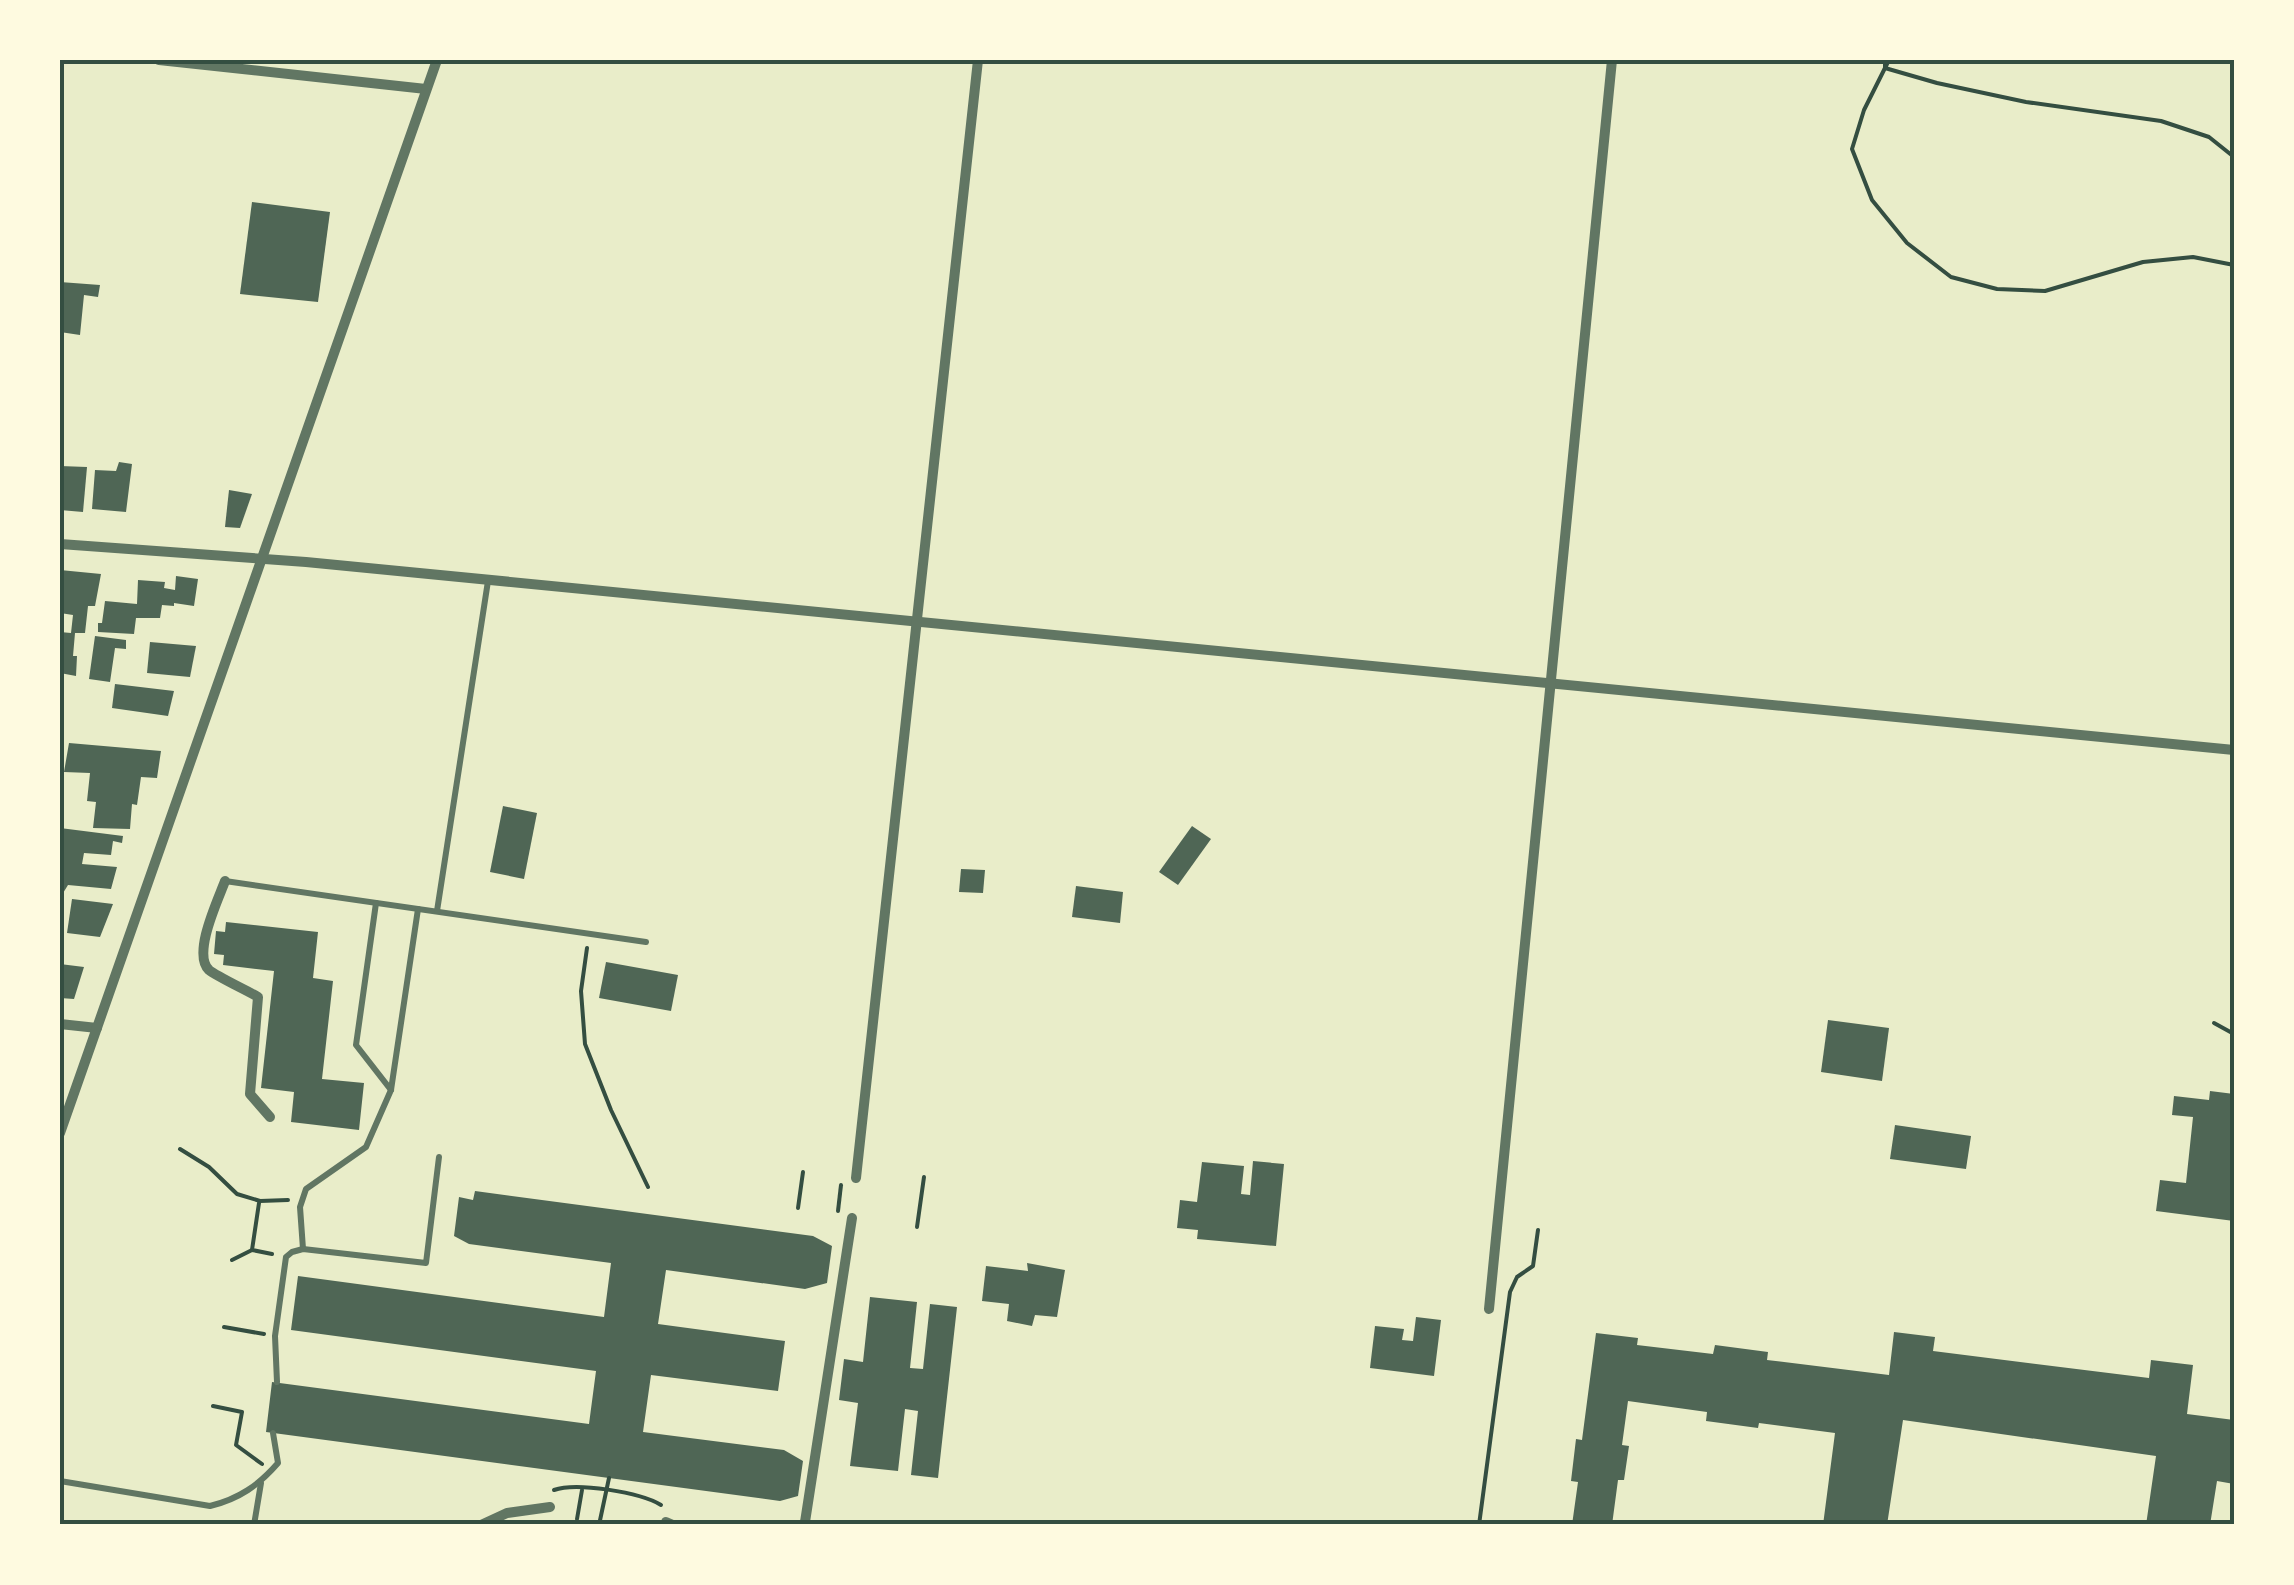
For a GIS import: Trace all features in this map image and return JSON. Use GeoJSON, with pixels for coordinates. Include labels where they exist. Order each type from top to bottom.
{"type":"FeatureCollection","features":[{"type":"Feature","properties":{"kind":"street"},"geometry":{"type":"LineString","coordinates":[[158,60],[426,89]]}},
{"type":"Feature","properties":{"kind":"street"},"geometry":{"type":"LineString","coordinates":[[60,1133],[437,60]]}},
{"type":"Feature","properties":{"kind":"street"},"geometry":{"type":"LineString","coordinates":[[856,1178],[978,60]]}},
{"type":"Feature","properties":{"kind":"street"},"geometry":{"type":"LineString","coordinates":[[1490,1309],[1612,60]]}},
{"type":"Feature","properties":{"kind":"street"},"geometry":{"type":"LineString","coordinates":[[60,544],[262,558],[2234,750]]}},
{"type":"Feature","properties":{"kind":"street"},"geometry":{"type":"LineString","coordinates":[[225,881],[202,955],[208,970],[258,997],[250,1094],[270,1117]]}},
{"type":"Feature","properties":{"kind":"street"},"geometry":{"type":"LineString","coordinates":[[60,1024],[97,1028]]}},
{"type":"Feature","properties":{"kind":"street"},"geometry":{"type":"LineString","coordinates":[[802,1525],[852,1218]]}},
{"type":"Feature","properties":{"kind":"street"},"geometry":{"type":"LineString","coordinates":[[481,1525],[507,1513],[550,1507]]}},
{"type":"Feature","properties":{"kind":"lane"},"geometry":{"type":"LineString","coordinates":[[437,911],[488,580]]}},
{"type":"Feature","properties":{"kind":"lane"},"geometry":{"type":"LineString","coordinates":[[225,881],[646,942]]}},
{"type":"Feature","properties":{"kind":"lane"},"geometry":{"type":"LineString","coordinates":[[376,902],[356,1045],[391,1090]]}},
{"type":"Feature","properties":{"kind":"lane"},"geometry":{"type":"LineString","coordinates":[[303,1249],[301,1199],[306,1189],[366,1147],[391,1090],[418,909]]}},
{"type":"Feature","properties":{"kind":"lane"},"geometry":{"type":"LineString","coordinates":[[277,1382],[275,1336],[286,1256],[303,1249],[426,1263],[439,1157]]}},
{"type":"Feature","properties":{"kind":"lane"},"geometry":{"type":"LineString","coordinates":[[60,1481],[210,1506],[231,1501],[261,1482],[278,1463],[272,1433]]}},
{"type":"Feature","properties":{"kind":"lane"},"geometry":{"type":"LineString","coordinates":[[254,1525],[261,1482]]}},
{"type":"Feature","properties":{"kind":"path"},"geometry":{"type":"LineString","coordinates":[[1887,60],[1864,110],[1852,149],[1872,200],[1907,244],[1951,277],[1998,290],[2045,292],[2143,262],[2193,257],[2234,265]]}},
{"type":"Feature","properties":{"kind":"path"},"geometry":{"type":"LineString","coordinates":[[1885,68],[2026,102],[2160,121],[2208,138],[2234,156]]}},
{"type":"Feature","properties":{"kind":"path"},"geometry":{"type":"LineString","coordinates":[[589,934],[581,991],[584,1044],[648,1187]]}},
{"type":"Feature","properties":{"kind":"path"},"geometry":{"type":"LineString","coordinates":[[2214,1023],[2234,1034]]}},
{"type":"Feature","properties":{"kind":"path"},"geometry":{"type":"LineString","coordinates":[[180,1150],[209,1167],[237,1194],[260,1201],[301,1199]]}},
{"type":"Feature","properties":{"kind":"path"},"geometry":{"type":"LineString","coordinates":[[798,1208],[803,1172]]}},
{"type":"Feature","properties":{"kind":"path"},"geometry":{"type":"LineString","coordinates":[[917,1227],[924,1177]]}},
{"type":"Feature","properties":{"kind":"path"},"geometry":{"type":"LineString","coordinates":[[837,1216],[842,1178],[856,1178]]}},
{"type":"Feature","properties":{"kind":"path"},"geometry":{"type":"LineString","coordinates":[[252,1250],[260,1201]]}},
{"type":"Feature","properties":{"kind":"path"},"geometry":{"type":"LineString","coordinates":[[1480,1525],[1510,1292],[1518,1277],[1533,1266],[1538,1230]]}},
{"type":"Feature","properties":{"kind":"path"},"geometry":{"type":"LineString","coordinates":[[232,1260],[252,1250],[286,1256]]}},
{"type":"Feature","properties":{"kind":"path"},"geometry":{"type":"LineString","coordinates":[[224,1327],[275,1336]]}},
{"type":"Feature","properties":{"kind":"path"},"geometry":{"type":"LineString","coordinates":[[212,1406],[242,1412],[236,1445],[272,1470]]}},
{"type":"Feature","properties":{"kind":"path"},"geometry":{"type":"LineString","coordinates":[[599,1525],[610,1478]]}},
{"type":"Feature","properties":{"kind":"path"},"geometry":{"type":"LineString","coordinates":[[550,1491],[564,1486],[607,1490],[653,1500],[667,1509]]}},
{"type":"Feature","properties":{"kind":"path"},"geometry":{"type":"LineString","coordinates":[[577,1519],[583,1488]]}},
{"type":"Feature","properties":{"kind":"building"},"geometry":{"type":"Polygon","coordinates":[[[252,202],[330,212],[318,302],[240,294],[252,202]]]}},
{"type":"Feature","properties":{"kind":"building"},"geometry":{"type":"Polygon","coordinates":[[[60,282],[100,285],[98,297],[84,295],[80,335],[60,332],[60,282]]]}},
{"type":"Feature","properties":{"kind":"building"},"geometry":{"type":"Polygon","coordinates":[[[119,462],[132,464],[126,512],[92,509],[95,470],[116,471],[119,462]]]}},
{"type":"Feature","properties":{"kind":"building"},"geometry":{"type":"Polygon","coordinates":[[[60,466],[87,467],[83,512],[60,510],[60,466]]]}},
{"type":"Feature","properties":{"kind":"building"},"geometry":{"type":"Polygon","coordinates":[[[229,490],[252,494],[240,528],[225,527],[229,490]]]}},
{"type":"Feature","properties":{"kind":"building"},"geometry":{"type":"Polygon","coordinates":[[[60,570],[101,574],[95,606],[88,606],[85,633],[75,633],[76,676],[60,673],[60,632],[71,633],[73,615],[60,613],[60,570]]]}},
{"type":"Feature","properties":{"kind":"building"},"geometry":{"type":"Polygon","coordinates":[[[176,576],[198,579],[194,606],[162,605],[160,618],[136,618],[134,634],[98,632],[105,601],[137,604],[138,580],[165,582],[164,588],[175,590],[176,576]]]}},
{"type":"Feature","properties":{"kind":"building"},"geometry":{"type":"Polygon","coordinates":[[[95,636],[126,640],[126,649],[115,648],[110,682],[89,679],[95,636]]]}},
{"type":"Feature","properties":{"kind":"building"},"geometry":{"type":"Polygon","coordinates":[[[150,642],[196,646],[190,677],[147,673],[150,642]]]}},
{"type":"Feature","properties":{"kind":"building"},"geometry":{"type":"Polygon","coordinates":[[[115,684],[174,691],[168,716],[112,708],[115,684]]]}},
{"type":"Feature","properties":{"kind":"building"},"geometry":{"type":"Polygon","coordinates":[[[69,743],[161,751],[157,778],[141,777],[137,805],[132,804],[130,829],[93,828],[96,802],[87,801],[90,773],[64,772],[69,743]]]}},
{"type":"Feature","properties":{"kind":"building"},"geometry":{"type":"Polygon","coordinates":[[[503,806],[537,813],[524,879],[490,872],[503,806]]]}},
{"type":"Feature","properties":{"kind":"building"},"geometry":{"type":"Polygon","coordinates":[[[1192,826],[1211,839],[1178,885],[1159,872],[1192,826]]]}},
{"type":"Feature","properties":{"kind":"building"},"geometry":{"type":"Polygon","coordinates":[[[60,828],[123,836],[122,843],[113,841],[111,855],[84,853],[82,864],[117,867],[111,889],[68,885],[60,898],[60,828]]]}},
{"type":"Feature","properties":{"kind":"building"},"geometry":{"type":"Polygon","coordinates":[[[961,869],[985,870],[983,893],[959,892],[961,869]]]}},
{"type":"Feature","properties":{"kind":"building"},"geometry":{"type":"Polygon","coordinates":[[[1076,886],[1123,892],[1120,923],[1072,917],[1076,886]]]}},
{"type":"Feature","properties":{"kind":"building"},"geometry":{"type":"Polygon","coordinates":[[[72,899],[113,904],[100,937],[67,933],[72,899]]]}},
{"type":"Feature","properties":{"kind":"building"},"geometry":{"type":"Polygon","coordinates":[[[226,922],[318,932],[313,978],[333,981],[322,1079],[364,1083],[359,1130],[291,1122],[294,1092],[261,1088],[274,971],[223,965],[224,955],[214,954],[216,931],[225,932],[226,922]]]}},
{"type":"Feature","properties":{"kind":"building"},"geometry":{"type":"Polygon","coordinates":[[[606,962],[678,975],[671,1011],[599,998],[606,962]]]}},
{"type":"Feature","properties":{"kind":"building"},"geometry":{"type":"Polygon","coordinates":[[[60,964],[84,967],[74,999],[60,998],[60,964]]]}},
{"type":"Feature","properties":{"kind":"building"},"geometry":{"type":"Polygon","coordinates":[[[1828,1020],[1889,1028],[1882,1081],[1821,1072],[1828,1020]]]}},
{"type":"Feature","properties":{"kind":"building"},"geometry":{"type":"Polygon","coordinates":[[[2210,1091],[2234,1094],[2234,1221],[2156,1211],[2160,1180],[2186,1183],[2193,1117],[2172,1115],[2174,1096],[2209,1100],[2210,1091]]]}},
{"type":"Feature","properties":{"kind":"building"},"geometry":{"type":"Polygon","coordinates":[[[1895,1125],[1971,1136],[1966,1169],[1890,1159],[1895,1125]]]}},
{"type":"Feature","properties":{"kind":"building"},"geometry":{"type":"Polygon","coordinates":[[[1253,1161],[1284,1164],[1276,1246],[1197,1239],[1198,1230],[1177,1228],[1180,1200],[1197,1202],[1202,1162],[1244,1166],[1241,1194],[1250,1195],[1253,1161]]]}},
{"type":"Feature","properties":{"kind":"building"},"geometry":{"type":"Polygon","coordinates":[[[475,1191],[813,1236],[832,1246],[827,1283],[805,1289],[666,1270],[658,1324],[785,1341],[778,1391],[651,1375],[643,1432],[784,1450],[803,1461],[798,1496],[780,1501],[266,1432],[272,1382],[589,1424],[596,1371],[291,1330],[298,1276],[604,1317],[611,1263],[469,1244],[454,1236],[459,1197],[473,1200],[475,1191]]]}},
{"type":"Feature","properties":{"kind":"building"},"geometry":{"type":"Polygon","coordinates":[[[1027,1263],[1065,1270],[1057,1317],[1035,1315],[1032,1326],[1007,1321],[1009,1304],[982,1301],[986,1266],[1028,1271],[1027,1263]]]}},
{"type":"Feature","properties":{"kind":"building"},"geometry":{"type":"Polygon","coordinates":[[[870,1297],[917,1302],[910,1368],[923,1369],[930,1304],[957,1307],[938,1478],[911,1475],[918,1411],[905,1409],[898,1471],[850,1466],[858,1403],[839,1400],[844,1359],[863,1362],[870,1297]]]}},
{"type":"Feature","properties":{"kind":"building"},"geometry":{"type":"Polygon","coordinates":[[[1416,1317],[1441,1320],[1434,1376],[1370,1368],[1375,1326],[1404,1329],[1402,1340],[1413,1341],[1416,1317]]]}},
{"type":"Feature","properties":{"kind":"building"},"geometry":{"type":"Polygon","coordinates":[[[1894,1332],[1935,1337],[1933,1351],[2149,1378],[2151,1360],[2193,1365],[2187,1414],[2234,1420],[2234,1484],[2217,1481],[2210,1525],[2146,1525],[2156,1456],[1903,1420],[1887,1525],[1823,1525],[1835,1433],[1706,1421],[1707,1412],[1628,1401],[1622,1445],[1629,1446],[1624,1480],[1618,1480],[1612,1525],[1572,1525],[1578,1482],[1571,1481],[1576,1439],[1582,1440],[1596,1333],[1638,1338],[1637,1345],[1713,1354],[1715,1345],[1768,1352],[1767,1360],[1889,1375],[1894,1332]]]}}]}
